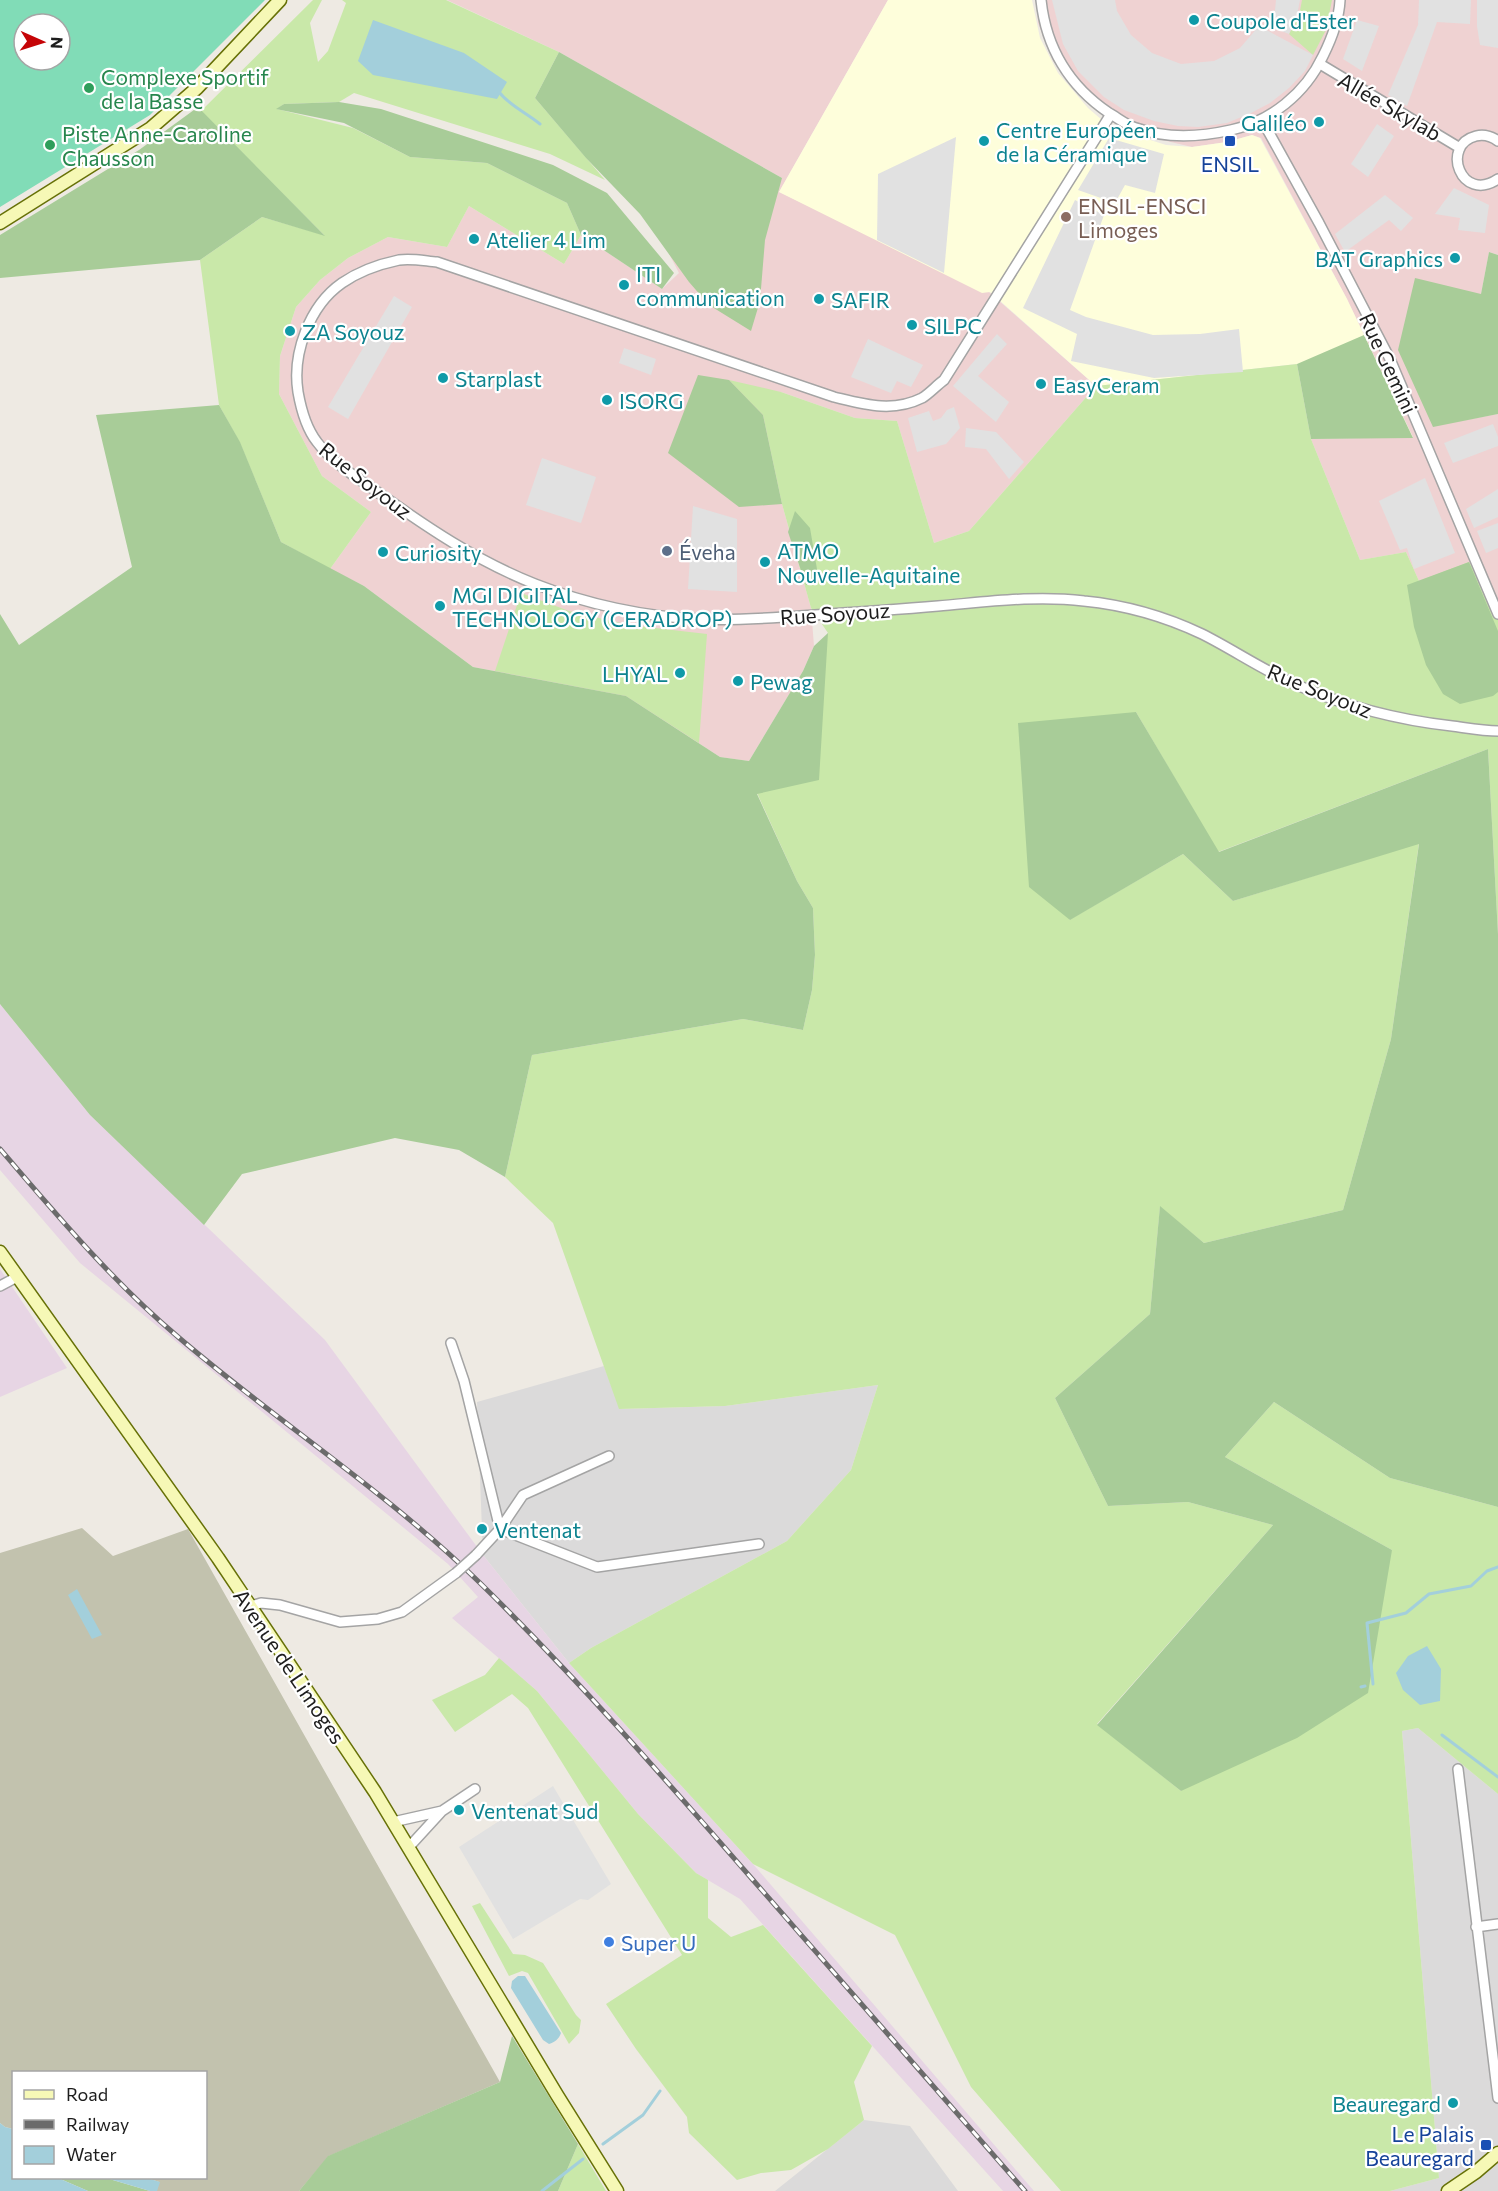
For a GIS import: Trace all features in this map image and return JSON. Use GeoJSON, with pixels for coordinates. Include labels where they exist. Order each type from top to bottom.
{"type":"FeatureCollection","features":[{"type":"Feature","properties":{"kind":"main road"},"geometry":{"type":"LineString","coordinates":[[0,223],[151,128],[197,88],[280,0]]}},
{"type":"Feature","properties":{"kind":"main road","name":"Avenue de Limoges"},"geometry":{"type":"LineString","coordinates":[[0,1252],[252,1606],[409,1847],[617,2191]]}},
{"type":"Feature","properties":{"kind":"main road"},"geometry":{"type":"LineString","coordinates":[[1448,2191],[1476,2172],[1498,2153]]}},
{"type":"Feature","properties":{"kind":"main road"},"geometry":{"type":"LineString","coordinates":[[1476,2172],[1498,2163]]}},
{"type":"Feature","properties":{"kind":"street"},"geometry":{"type":"LineString","coordinates":[[1041,0],[1049,39],[1059,60],[1086,95],[1111,114],[1138,129],[1185,136],[1206,136],[1262,120],[1301,90],[1320,64],[1333,36],[1340,12],[1340,0]]}},
{"type":"Feature","properties":{"kind":"street","name":"Allée Skylab"},"geometry":{"type":"LineString","coordinates":[[1320,64],[1460,148]]}},
{"type":"Feature","properties":{"kind":"street","name":"Rue Soyouz"},"geometry":{"type":"LineString","coordinates":[[1111,114],[944,380],[922,398],[901,404],[875,407],[834,397],[437,262],[403,259],[370,269],[340,285],[316,310],[300,344],[296,379],[302,412],[315,441],[331,456],[356,477],[439,536],[496,568],[538,585],[588,601],[651,614],[699,619],[776,617],[1026,599],[1083,600],[1162,617],[1205,636],[1296,685],[1348,705],[1422,723],[1498,731]]}},
{"type":"Feature","properties":{"kind":"street","name":"Rue Gemini"},"geometry":{"type":"LineString","coordinates":[[1262,120],[1390,359],[1498,614]]}},
{"type":"Feature","properties":{"kind":"street","name":"Allée Skylab"},"geometry":{"type":"LineString","coordinates":[[1498,141],[1479,135],[1465,142],[1457,155],[1458,170],[1468,181],[1483,186],[1498,180]]}},
{"type":"Feature","properties":{"kind":"street"},"geometry":{"type":"LineString","coordinates":[[0,1286],[17,1277]]}},
{"type":"Feature","properties":{"kind":"street"},"geometry":{"type":"LineString","coordinates":[[451,1343],[464,1381],[500,1529]]}},
{"type":"Feature","properties":{"kind":"street"},"geometry":{"type":"LineString","coordinates":[[252,1606],[261,1603],[280,1605],[340,1622],[378,1619],[402,1612],[476,1555],[500,1529],[523,1495],[609,1456]]}},
{"type":"Feature","properties":{"kind":"street"},"geometry":{"type":"LineString","coordinates":[[500,1529],[597,1567],[759,1544]]}},
{"type":"Feature","properties":{"kind":"street"},"geometry":{"type":"LineString","coordinates":[[1458,1769],[1498,2098]]}},
{"type":"Feature","properties":{"kind":"street"},"geometry":{"type":"LineString","coordinates":[[409,1847],[442,1810],[475,1789]]}},
{"type":"Feature","properties":{"kind":"street"},"geometry":{"type":"LineString","coordinates":[[393,1822],[442,1810]]}},
{"type":"Feature","properties":{"kind":"street"},"geometry":{"type":"LineString","coordinates":[[1476,1927],[1498,1924]]}},
{"type":"Feature","properties":{"kind":"shaded area"},"geometry":{"type":"Polygon","coordinates":[[[447,0],[888,0],[779,192],[989,292],[1096,386],[969,531],[934,543],[897,421],[855,418],[781,392],[763,415],[782,504],[811,608],[814,646],[803,671],[749,761],[720,757],[626,696],[473,667],[364,586],[330,569],[371,512],[322,476],[279,394],[280,356],[296,307],[320,280],[348,258],[388,237],[447,247],[469,206],[564,264],[581,235],[662,289],[679,273],[617,153],[782,178],[559,52],[447,0]]]}},
{"type":"Feature","properties":{"kind":"shaded area","name":"ENSIL-ENSCI Limoges"},"geometry":{"type":"Polygon","coordinates":[[[888,0],[1032,0],[1040,38],[1058,73],[1088,108],[1116,132],[1122,131],[1166,145],[1192,147],[1227,142],[1252,135],[1260,138],[1347,299],[1413,438],[1297,364],[1096,386],[990,292],[982,293],[779,192],[888,0]]]}},
{"type":"Feature","properties":{"kind":"shaded area"},"geometry":{"type":"Polygon","coordinates":[[[1037,0],[1498,0],[1498,255],[1489,252],[1481,294],[1433,426],[1498,414],[1498,606],[1419,581],[1406,552],[1360,560],[1311,439],[1413,437],[1347,299],[1261,138],[1252,135],[1227,142],[1192,147],[1124,131],[1079,91],[1053,61],[1038,23],[1037,0]]]}},
{"type":"Feature","properties":{"kind":"shaded area"},"geometry":{"type":"Polygon","coordinates":[[[1052,0],[1115,0],[1117,11],[1131,35],[1152,53],[1181,64],[1214,61],[1240,48],[1259,26],[1313,55],[1305,71],[1289,88],[1270,103],[1227,123],[1198,127],[1154,121],[1124,110],[1104,97],[1078,71],[1063,44],[1052,0]]]}},
{"type":"Feature","properties":{"kind":"shaded area"},"geometry":{"type":"Polygon","coordinates":[[[1276,0],[1300,0],[1289,34],[1269,26],[1276,0]]]}},
{"type":"Feature","properties":{"kind":"shaded area"},"geometry":{"type":"Polygon","coordinates":[[[1419,0],[1471,0],[1470,24],[1437,22],[1407,106],[1388,95],[1418,25],[1419,0]]]}},
{"type":"Feature","properties":{"kind":"shaded area"},"geometry":{"type":"Polygon","coordinates":[[[1477,0],[1498,0],[1498,48],[1480,45],[1477,0]]]}},
{"type":"Feature","properties":{"kind":"shaded area"},"geometry":{"type":"Polygon","coordinates":[[[1357,20],[1379,26],[1362,71],[1343,59],[1357,20]]]}},
{"type":"Feature","properties":{"kind":"shaded area"},"geometry":{"type":"Polygon","coordinates":[[[1377,124],[1394,136],[1368,177],[1351,164],[1377,124]]]}},
{"type":"Feature","properties":{"kind":"shaded area"},"geometry":{"type":"Polygon","coordinates":[[[956,137],[944,273],[877,240],[878,174],[956,137]]]}},
{"type":"Feature","properties":{"kind":"shaded area"},"geometry":{"type":"Polygon","coordinates":[[[1109,138],[1164,154],[1155,193],[1125,185],[1115,203],[1078,190],[1109,138]]]}},
{"type":"Feature","properties":{"kind":"shaded area"},"geometry":{"type":"Polygon","coordinates":[[[1454,188],[1489,205],[1485,233],[1458,230],[1460,218],[1435,214],[1454,188]]]}},
{"type":"Feature","properties":{"kind":"shaded area"},"geometry":{"type":"Polygon","coordinates":[[[1385,195],[1413,218],[1401,231],[1389,220],[1345,252],[1335,234],[1385,195]]]}},
{"type":"Feature","properties":{"kind":"shaded area"},"geometry":{"type":"Polygon","coordinates":[[[1075,200],[1104,215],[1070,310],[1086,317],[1153,335],[1200,334],[1239,329],[1243,372],[1154,378],[1071,361],[1077,334],[1023,308],[1075,200]]]}},
{"type":"Feature","properties":{"kind":"shaded area"},"geometry":{"type":"Polygon","coordinates":[[[394,296],[412,307],[348,419],[328,407],[394,296]]]}},
{"type":"Feature","properties":{"kind":"shaded area"},"geometry":{"type":"Polygon","coordinates":[[[997,334],[1007,344],[978,376],[1009,402],[996,422],[953,386],[997,334]]]}},
{"type":"Feature","properties":{"kind":"shaded area"},"geometry":{"type":"Polygon","coordinates":[[[868,339],[923,365],[911,387],[897,381],[891,393],[851,377],[868,339]]]}},
{"type":"Feature","properties":{"kind":"shaded area"},"geometry":{"type":"Polygon","coordinates":[[[624,348],[656,359],[651,375],[619,363],[624,348]]]}},
{"type":"Feature","properties":{"kind":"shaded area"},"geometry":{"type":"Polygon","coordinates":[[[954,407],[960,428],[946,444],[917,452],[908,418],[929,411],[933,421],[941,418],[947,410],[954,407]]]}},
{"type":"Feature","properties":{"kind":"shaded area"},"geometry":{"type":"Polygon","coordinates":[[[1493,424],[1498,437],[1498,446],[1453,463],[1444,443],[1493,424]]]}},
{"type":"Feature","properties":{"kind":"shaded area"},"geometry":{"type":"Polygon","coordinates":[[[966,428],[996,432],[1024,462],[1009,479],[986,449],[965,447],[966,428]]]}},
{"type":"Feature","properties":{"kind":"shaded area"},"geometry":{"type":"Polygon","coordinates":[[[542,458],[596,477],[581,523],[526,505],[542,458]]]}},
{"type":"Feature","properties":{"kind":"shaded area"},"geometry":{"type":"Polygon","coordinates":[[[1425,478],[1455,553],[1414,569],[1407,548],[1400,550],[1379,501],[1425,478]]]}},
{"type":"Feature","properties":{"kind":"shaded area"},"geometry":{"type":"Polygon","coordinates":[[[1498,489],[1498,517],[1474,528],[1466,509],[1498,489]]]}},
{"type":"Feature","properties":{"kind":"shaded area"},"geometry":{"type":"Polygon","coordinates":[[[693,506],[737,519],[737,592],[688,589],[693,506]]]}},
{"type":"Feature","properties":{"kind":"shaded area"},"geometry":{"type":"Polygon","coordinates":[[[1498,523],[1498,548],[1486,553],[1477,531],[1498,523]]]}},
{"type":"Feature","properties":{"kind":"shaded area"},"geometry":{"type":"Polygon","coordinates":[[[0,1004],[90,1115],[325,1340],[483,1555],[569,1663],[753,1864],[1034,2191],[1003,2191],[740,1899],[696,1873],[638,1814],[537,1691],[452,1618],[478,1597],[448,1564],[80,1263],[0,1170],[0,1004]]]}},
{"type":"Feature","properties":{"kind":"shaded area"},"geometry":{"type":"Polygon","coordinates":[[[0,1269],[67,1368],[0,1397],[0,1269]]]}},
{"type":"Feature","properties":{"kind":"shaded area"},"geometry":{"type":"Polygon","coordinates":[[[604,1366],[620,1409],[725,1406],[878,1385],[851,1470],[787,1541],[591,1648],[569,1663],[483,1555],[477,1402],[604,1366]]]}},
{"type":"Feature","properties":{"kind":"shaded area"},"geometry":{"type":"Polygon","coordinates":[[[82,1528],[113,1556],[188,1529],[500,2082],[329,2156],[299,2191],[153,2191],[159,2182],[150,2179],[207,2179],[207,2071],[12,2071],[12,2129],[0,2123],[0,1553],[82,1528]]]}},
{"type":"Feature","properties":{"kind":"shaded area"},"geometry":{"type":"Polygon","coordinates":[[[1418,1728],[1498,1794],[1498,2191],[1390,2191],[1439,2178],[1402,1731],[1418,1728]]]}},
{"type":"Feature","properties":{"kind":"shaded area"},"geometry":{"type":"Polygon","coordinates":[[[553,1786],[611,1884],[588,1900],[580,1899],[513,1939],[459,1847],[553,1786]]]}},
{"type":"Feature","properties":{"kind":"shaded area"},"geometry":{"type":"Polygon","coordinates":[[[864,2120],[910,2126],[958,2191],[775,2191],[864,2120]]]}},
{"type":"Feature","properties":{"kind":"green space","name":"Complexe Sportif de la Basse"},"geometry":{"type":"Polygon","coordinates":[[[0,0],[265,0],[150,115],[0,207],[0,0]]]}},
{"type":"Feature","properties":{"kind":"green space"},"geometry":{"type":"Polygon","coordinates":[[[313,0],[322,0],[310,23],[318,62],[328,51],[346,3],[342,0],[446,0],[559,52],[535,98],[605,180],[550,154],[354,93],[339,102],[284,104],[277,109],[353,128],[410,157],[487,163],[567,203],[581,235],[564,264],[469,206],[447,247],[388,237],[348,258],[320,280],[296,307],[280,356],[279,394],[322,476],[371,512],[330,569],[281,542],[240,443],[219,405],[200,260],[262,217],[324,235],[201,111],[313,0]]]}},
{"type":"Feature","properties":{"kind":"green space"},"geometry":{"type":"Polygon","coordinates":[[[1302,0],[1332,0],[1326,30],[1313,55],[1289,34],[1299,16],[1302,0]]]}},
{"type":"Feature","properties":{"kind":"green space"},"geometry":{"type":"Polygon","coordinates":[[[559,52],[782,178],[765,240],[760,301],[751,331],[709,305],[689,282],[640,214],[586,158],[535,98],[559,52]]]}},
{"type":"Feature","properties":{"kind":"green space"},"geometry":{"type":"Polygon","coordinates":[[[339,102],[381,109],[553,165],[607,193],[674,273],[662,289],[581,235],[567,203],[487,163],[410,157],[344,123],[276,109],[284,104],[339,102]]]}},
{"type":"Feature","properties":{"kind":"green space"},"geometry":{"type":"Polygon","coordinates":[[[198,107],[325,236],[262,217],[200,260],[0,278],[0,235],[139,150],[198,107]]]}},
{"type":"Feature","properties":{"kind":"green space"},"geometry":{"type":"Polygon","coordinates":[[[1489,252],[1498,255],[1498,414],[1433,427],[1398,350],[1415,278],[1481,294],[1489,252]]]}},
{"type":"Feature","properties":{"kind":"green space"},"geometry":{"type":"Polygon","coordinates":[[[1364,335],[1413,438],[1311,439],[1297,364],[1364,335]]]}},
{"type":"Feature","properties":{"kind":"green space"},"geometry":{"type":"Polygon","coordinates":[[[1297,364],[1311,439],[1360,560],[1406,552],[1419,581],[1469,562],[1498,606],[1498,934],[1488,749],[1218,852],[1136,712],[1069,920],[1183,854],[1233,901],[1419,843],[1391,1039],[1343,1210],[1204,1243],[1160,1207],[1150,1314],[1055,1398],[1108,1506],[1188,1502],[1273,1525],[1097,1724],[1181,1791],[1392,1550],[1225,1457],[1274,1402],[1390,1478],[1498,1507],[1498,1794],[1418,1728],[1402,1731],[1439,2178],[1390,2191],[1061,2191],[971,2087],[895,1935],[753,1864],[569,1663],[591,1648],[787,1541],[851,1470],[878,1385],[725,1406],[619,1409],[553,1223],[505,1177],[532,1055],[743,1019],[803,1030],[812,990],[815,955],[813,908],[797,881],[757,793],[828,633],[811,608],[782,504],[763,415],[729,380],[781,392],[855,418],[897,421],[934,543],[969,531],[1096,386],[1297,364]]]}},
{"type":"Feature","properties":{"kind":"green space"},"geometry":{"type":"Polygon","coordinates":[[[698,375],[729,380],[763,415],[782,504],[739,507],[668,453],[698,375]]]}},
{"type":"Feature","properties":{"kind":"green space"},"geometry":{"type":"Polygon","coordinates":[[[219,405],[240,442],[281,542],[364,586],[473,667],[626,696],[720,757],[749,761],[803,671],[814,646],[828,633],[819,780],[757,794],[797,881],[813,908],[815,955],[812,990],[803,1030],[743,1019],[532,1055],[505,1177],[459,1150],[395,1138],[242,1174],[204,1225],[90,1115],[0,1004],[0,614],[19,645],[132,567],[96,415],[219,405]]]}},
{"type":"Feature","properties":{"kind":"green space"},"geometry":{"type":"Polygon","coordinates":[[[795,511],[810,528],[819,581],[806,585],[788,532],[795,511]]]}},
{"type":"Feature","properties":{"kind":"green space"},"geometry":{"type":"Polygon","coordinates":[[[1469,562],[1498,631],[1498,692],[1493,696],[1460,704],[1443,694],[1426,665],[1414,627],[1407,585],[1469,562]]]}},
{"type":"Feature","properties":{"kind":"green space"},"geometry":{"type":"Polygon","coordinates":[[[521,593],[569,611],[629,625],[707,634],[699,743],[626,696],[495,671],[521,593]]]}},
{"type":"Feature","properties":{"kind":"green space"},"geometry":{"type":"Polygon","coordinates":[[[1136,712],[1219,852],[1488,749],[1498,934],[1498,1507],[1390,1478],[1274,1402],[1225,1457],[1392,1550],[1368,1693],[1297,1738],[1181,1791],[1097,1725],[1273,1525],[1188,1502],[1108,1506],[1055,1398],[1150,1314],[1160,1206],[1204,1243],[1343,1210],[1391,1039],[1419,844],[1233,901],[1183,854],[1070,920],[1029,887],[1018,723],[1136,712]]]}},
{"type":"Feature","properties":{"kind":"green space"},"geometry":{"type":"Polygon","coordinates":[[[499,1658],[537,1691],[638,1814],[696,1873],[708,1880],[708,1918],[731,1937],[763,1925],[872,2046],[854,2082],[864,2120],[828,2149],[791,2170],[761,2173],[737,2180],[689,2133],[687,2117],[636,2049],[606,2004],[682,1955],[528,1708],[512,1694],[455,1732],[432,1700],[485,1675],[499,1658]]]}},
{"type":"Feature","properties":{"kind":"green space"},"geometry":{"type":"Polygon","coordinates":[[[480,1903],[513,1954],[525,1955],[543,1963],[581,2020],[579,2033],[569,2044],[528,1973],[522,1971],[509,1976],[472,1906],[480,1903]]]}},
{"type":"Feature","properties":{"kind":"green space"},"geometry":{"type":"Polygon","coordinates":[[[512,2036],[578,2144],[558,2191],[299,2191],[328,2156],[500,2082],[512,2036]]]}},
{"type":"Feature","properties":{"kind":"green space"},"geometry":{"type":"Polygon","coordinates":[[[578,2144],[606,2191],[558,2191],[578,2144]]]}},
{"type":"Feature","properties":{"kind":"green space"},"geometry":{"type":"Polygon","coordinates":[[[60,2179],[109,2179],[150,2191],[88,2191],[60,2179]]]}},
{"type":"Feature","properties":{"kind":"water"},"geometry":{"type":"Polygon","coordinates":[[[373,20],[464,53],[507,82],[497,99],[373,75],[358,61],[373,20]]]}},
{"type":"Feature","properties":{"kind":"water"},"geometry":{"type":"Polygon","coordinates":[[[77,1589],[102,1635],[92,1639],[68,1595],[77,1589]]]}},
{"type":"Feature","properties":{"kind":"water"},"geometry":{"type":"Polygon","coordinates":[[[1427,1646],[1441,1669],[1440,1701],[1420,1705],[1403,1690],[1396,1673],[1408,1656],[1427,1646]]]}},
{"type":"Feature","properties":{"kind":"water"},"geometry":{"type":"Polygon","coordinates":[[[518,1976],[525,1976],[561,2033],[558,2039],[549,2044],[543,2040],[511,1988],[512,1981],[518,1976]]]}},
{"type":"Feature","properties":{"kind":"water"},"geometry":{"type":"Polygon","coordinates":[[[0,2123],[12,2129],[12,2179],[60,2179],[88,2191],[0,2191],[0,2123]]]}},
{"type":"Feature","properties":{"kind":"water"},"geometry":{"type":"Polygon","coordinates":[[[109,2179],[150,2179],[160,2182],[157,2191],[109,2179]]]}},
{"type":"Feature","properties":{"kind":"waterway"},"geometry":{"type":"LineString","coordinates":[[499,92],[540,124]]}},
{"type":"Feature","properties":{"kind":"waterway"},"geometry":{"type":"LineString","coordinates":[[1373,1684],[1367,1623],[1406,1613],[1429,1594],[1471,1586],[1487,1571],[1498,1567]]}},
{"type":"Feature","properties":{"kind":"waterway"},"geometry":{"type":"LineString","coordinates":[[1361,1687],[1365,1686]]}},
{"type":"Feature","properties":{"kind":"waterway"},"geometry":{"type":"LineString","coordinates":[[1442,1735],[1498,1777]]}},
{"type":"Feature","properties":{"kind":"waterway"},"geometry":{"type":"LineString","coordinates":[[603,2144],[643,2115],[660,2091]]}},
{"type":"Feature","properties":{"kind":"waterway"},"geometry":{"type":"LineString","coordinates":[[542,2191],[583,2159]]}},
{"type":"Feature","properties":{"kind":"railway"},"geometry":{"type":"LineString","coordinates":[[0,1149],[85,1246],[153,1315],[253,1398],[406,1517],[479,1582],[515,1618],[653,1766],[1025,2191]]}},
{"type":"Feature","properties":{"kind":"place","name":"Coupole d'Ester"},"geometry":{"type":"Point","coordinates":[1194,20]}},
{"type":"Feature","properties":{"kind":"place","name":"Complexe Sportif de la Basse"},"geometry":{"type":"Point","coordinates":[89,88]}},
{"type":"Feature","properties":{"kind":"place","name":"Galiléo"},"geometry":{"type":"Point","coordinates":[1319,122]}},
{"type":"Feature","properties":{"kind":"place","name":"Centre Européen de la Céramique"},"geometry":{"type":"Point","coordinates":[984,141]}},
{"type":"Feature","properties":{"kind":"place","name":"ENSIL"},"geometry":{"type":"Point","coordinates":[1230,141]}},
{"type":"Feature","properties":{"kind":"place","name":"Piste Anne-Caroline Chausson"},"geometry":{"type":"Point","coordinates":[50,145]}},
{"type":"Feature","properties":{"kind":"place","name":"ENSIL-ENSCI Limoges"},"geometry":{"type":"Point","coordinates":[1066,217]}},
{"type":"Feature","properties":{"kind":"place","name":"Atelier 4 Lim"},"geometry":{"type":"Point","coordinates":[474,239]}},
{"type":"Feature","properties":{"kind":"place","name":"BAT Graphics"},"geometry":{"type":"Point","coordinates":[1455,258]}},
{"type":"Feature","properties":{"kind":"place","name":"ITI communication"},"geometry":{"type":"Point","coordinates":[624,285]}},
{"type":"Feature","properties":{"kind":"place","name":"SAFIR"},"geometry":{"type":"Point","coordinates":[819,299]}},
{"type":"Feature","properties":{"kind":"place","name":"SILPC"},"geometry":{"type":"Point","coordinates":[912,325]}},
{"type":"Feature","properties":{"kind":"place","name":"ZA Soyouz"},"geometry":{"type":"Point","coordinates":[290,331]}},
{"type":"Feature","properties":{"kind":"place","name":"Starplast"},"geometry":{"type":"Point","coordinates":[443,378]}},
{"type":"Feature","properties":{"kind":"place","name":"EasyCeram"},"geometry":{"type":"Point","coordinates":[1041,384]}},
{"type":"Feature","properties":{"kind":"place","name":"ISORG"},"geometry":{"type":"Point","coordinates":[607,400]}},
{"type":"Feature","properties":{"kind":"place","name":"Éveha"},"geometry":{"type":"Point","coordinates":[667,551]}},
{"type":"Feature","properties":{"kind":"place","name":"Curiosity"},"geometry":{"type":"Point","coordinates":[383,552]}},
{"type":"Feature","properties":{"kind":"place","name":"ATMO Nouvelle-Aquitaine"},"geometry":{"type":"Point","coordinates":[765,562]}},
{"type":"Feature","properties":{"kind":"place","name":"MGI DIGITAL TECHNOLOGY (CERADROP)"},"geometry":{"type":"Point","coordinates":[440,606]}},
{"type":"Feature","properties":{"kind":"place","name":"LHYAL"},"geometry":{"type":"Point","coordinates":[680,673]}},
{"type":"Feature","properties":{"kind":"place","name":"Pewag"},"geometry":{"type":"Point","coordinates":[738,681]}},
{"type":"Feature","properties":{"kind":"place","name":"Ventenat"},"geometry":{"type":"Point","coordinates":[482,1529]}},
{"type":"Feature","properties":{"kind":"place","name":"Ventenat Sud"},"geometry":{"type":"Point","coordinates":[459,1810]}},
{"type":"Feature","properties":{"kind":"place","name":"Super U"},"geometry":{"type":"Point","coordinates":[609,1942]}},
{"type":"Feature","properties":{"kind":"place","name":"Beauregard"},"geometry":{"type":"Point","coordinates":[1453,2103]}},
{"type":"Feature","properties":{"kind":"place","name":"Le Palais Beauregard"},"geometry":{"type":"Point","coordinates":[1486,2145]}}]}
